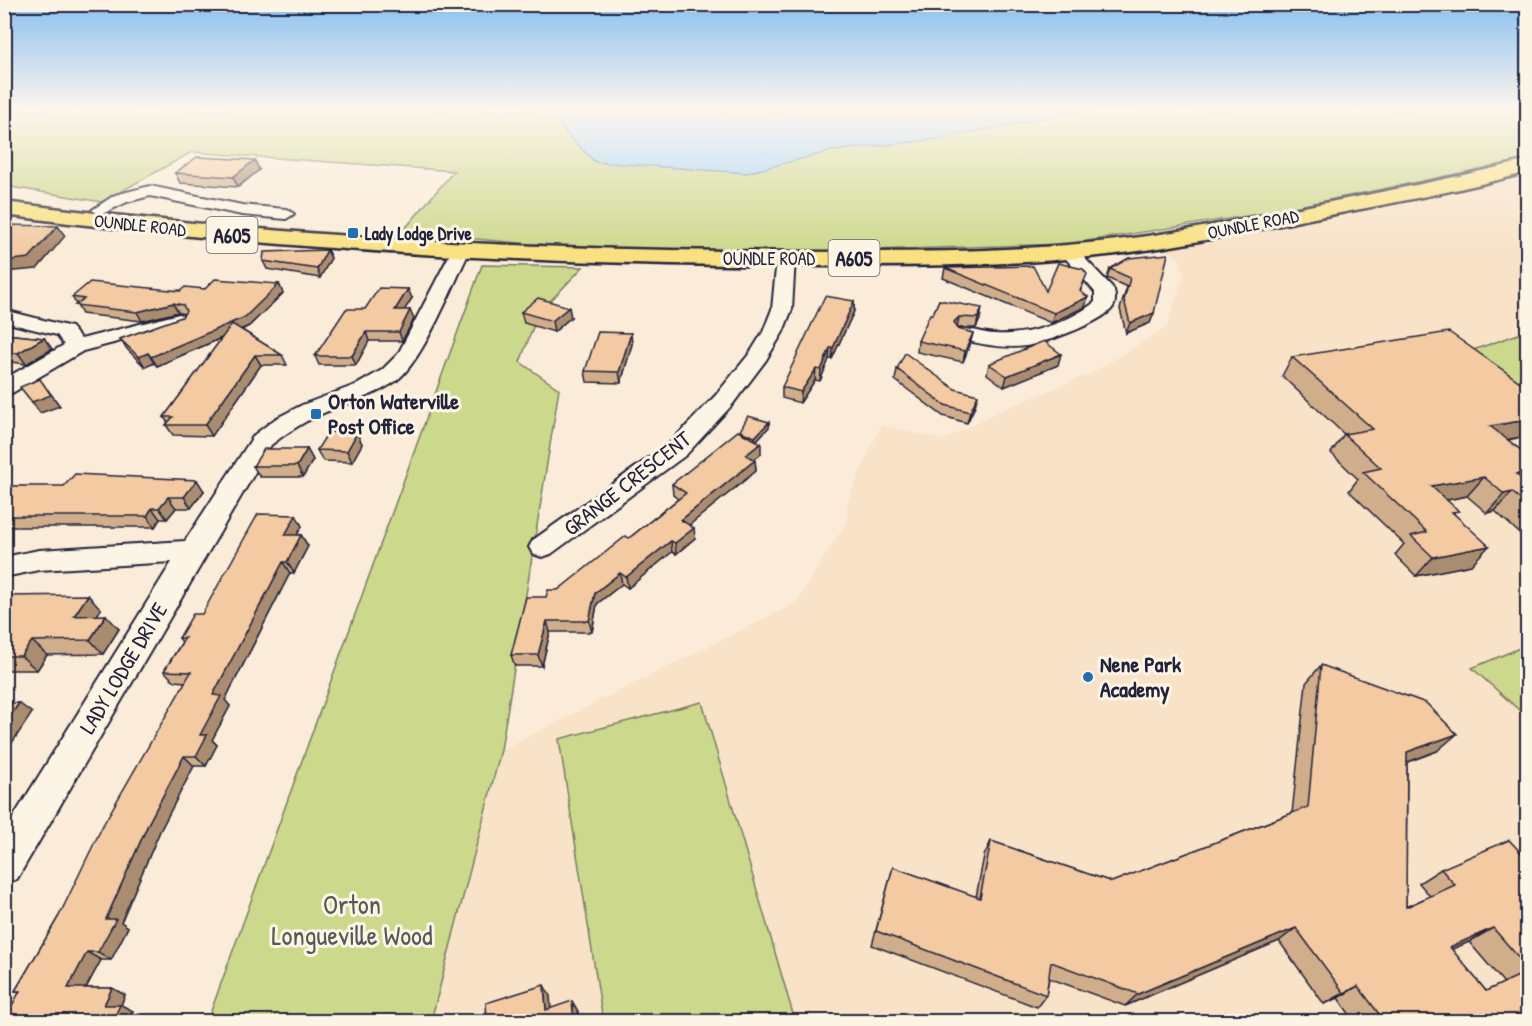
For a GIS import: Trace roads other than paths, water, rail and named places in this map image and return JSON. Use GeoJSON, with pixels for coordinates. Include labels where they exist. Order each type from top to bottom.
{"type":"FeatureCollection","features":[{"type":"Feature","properties":{"kind":"main road","name":"OUNDLE ROAD"},"geometry":{"type":"LineString","coordinates":[[4,208],[247,236],[461,250],[586,256],[918,258],[1069,252],[1149,243],[1243,227],[1527,166]]}},
{"type":"Feature","properties":{"kind":"street"},"geometry":{"type":"LineString","coordinates":[[100,210],[121,198],[150,191],[242,210],[286,214]]}},
{"type":"Feature","properties":{"kind":"street","name":"LADY LODGE DRIVE"},"geometry":{"type":"LineString","coordinates":[[4,866],[262,440],[283,424],[390,375],[406,357],[461,250]]}},
{"type":"Feature","properties":{"kind":"street"},"geometry":{"type":"LineString","coordinates":[[964,334],[992,340],[1025,340],[1087,318],[1105,304],[1105,291],[1069,252]]}},
{"type":"Feature","properties":{"kind":"street","name":"GRANGE CRESCENT"},"geometry":{"type":"LineString","coordinates":[[542,547],[678,449],[724,400],[759,356],[773,332],[782,309],[786,258]]}},
{"type":"Feature","properties":{"kind":"street"},"geometry":{"type":"LineString","coordinates":[[4,316],[64,330],[76,347]]}},
{"type":"Feature","properties":{"kind":"street"},"geometry":{"type":"LineString","coordinates":[[4,388],[76,347],[179,320]]}},
{"type":"Feature","properties":{"kind":"street"},"geometry":{"type":"LineString","coordinates":[[976,353],[992,340]]}},
{"type":"Feature","properties":{"kind":"street"},"geometry":{"type":"LineString","coordinates":[[4,567],[39,560],[193,551]]}},
{"type":"Feature","properties":{"kind":"water"},"geometry":{"type":"Polygon","coordinates":[[[591,158],[805,158],[746,173],[595,162],[591,158]]]}},
{"type":"Feature","properties":{"kind":"place","name":"Lady Lodge Drive"},"geometry":{"type":"Point","coordinates":[353,233]}},
{"type":"Feature","properties":{"kind":"place","name":"Orton Waterville Post Office"},"geometry":{"type":"Point","coordinates":[316,414]}},
{"type":"Feature","properties":{"kind":"place","name":"Nene Park Academy"},"geometry":{"type":"Point","coordinates":[1088,677]}},
{"type":"Feature","properties":{"kind":"park label","name":"Orton Longueville Wood"},"geometry":{"type":"Point","coordinates":[352,920]}}]}
